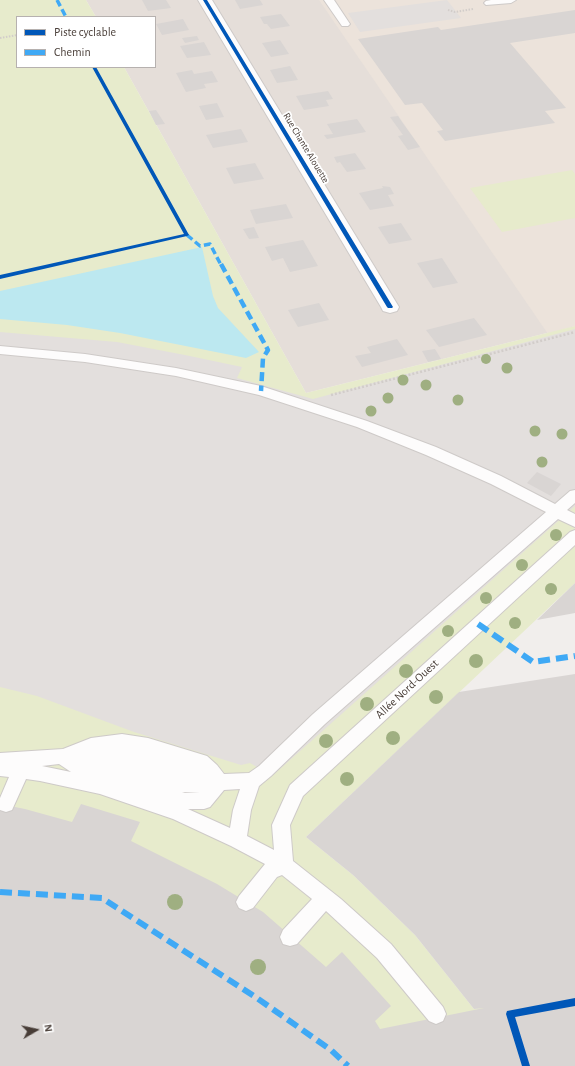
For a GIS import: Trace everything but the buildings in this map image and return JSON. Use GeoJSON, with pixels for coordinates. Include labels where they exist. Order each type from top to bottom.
{"type":"FeatureCollection","features":[{"type":"Feature","properties":{"kind":"street","name":"Rue Chante Alouette"},"geometry":{"type":"LineString","coordinates":[[205,0],[390,307]]}},
{"type":"Feature","properties":{"kind":"lane"},"geometry":{"type":"LineString","coordinates":[[329,0],[345,24]]}},
{"type":"Feature","properties":{"kind":"lane"},"geometry":{"type":"LineString","coordinates":[[489,3],[511,0]]}},
{"type":"Feature","properties":{"kind":"lane"},"geometry":{"type":"LineString","coordinates":[[0,350],[85,358],[176,372],[261,391],[305,404],[431,451],[496,480],[575,521]]}},
{"type":"Feature","properties":{"kind":"lane"},"geometry":{"type":"LineString","coordinates":[[237,840],[242,810],[252,781],[265,771],[320,719],[575,495]]}},
{"type":"Feature","properties":{"kind":"lane","name":"Allée Nord-Ouest"},"geometry":{"type":"LineString","coordinates":[[284,865],[281,825],[296,791],[575,536]]}},
{"type":"Feature","properties":{"kind":"lane"},"geometry":{"type":"LineString","coordinates":[[0,761],[92,754],[130,756],[220,782],[252,781]]}},
{"type":"Feature","properties":{"kind":"lane"},"geometry":{"type":"LineString","coordinates":[[62,757],[86,772],[185,801],[204,801],[220,782]]}},
{"type":"Feature","properties":{"kind":"lane"},"geometry":{"type":"LineString","coordinates":[[0,768],[100,786],[178,813],[237,840],[284,865],[325,898],[384,951],[436,1014]]}},
{"type":"Feature","properties":{"kind":"lane"},"geometry":{"type":"LineString","coordinates":[[6,804],[21,771]]}},
{"type":"Feature","properties":{"kind":"lane"},"geometry":{"type":"LineString","coordinates":[[246,902],[270,871],[284,865]]}},
{"type":"Feature","properties":{"kind":"lane"},"geometry":{"type":"LineString","coordinates":[[290,937],[325,898]]}},
{"type":"Feature","properties":{"kind":"path"},"geometry":{"type":"LineString","coordinates":[[448,10],[455,12],[490,6],[489,3]]}},
{"type":"Feature","properties":{"kind":"path"},"geometry":{"type":"LineString","coordinates":[[0,38],[16,35]]}},
{"type":"Feature","properties":{"kind":"path"},"geometry":{"type":"LineString","coordinates":[[305,404],[313,399],[575,332]]}},
{"type":"Feature","properties":{"kind":"shaded area"},"geometry":{"type":"Polygon","coordinates":[[[86,0],[575,0],[575,326],[306,393],[125,68],[156,68],[156,16],[95,16],[86,0]]]}},
{"type":"Feature","properties":{"kind":"shaded area"},"geometry":{"type":"Polygon","coordinates":[[[319,0],[575,0],[575,326],[548,334],[319,0]]]}},
{"type":"Feature","properties":{"kind":"shaded area"},"geometry":{"type":"Polygon","coordinates":[[[447,0],[461,18],[360,32],[348,13],[447,0]]]}},
{"type":"Feature","properties":{"kind":"shaded area"},"geometry":{"type":"Polygon","coordinates":[[[575,329],[575,506],[272,776],[250,763],[241,765],[134,732],[37,696],[0,687],[0,332],[117,342],[242,367],[237,378],[313,399],[575,329]]]}},
{"type":"Feature","properties":{"kind":"green space"},"geometry":{"type":"Polygon","coordinates":[[[0,0],[86,0],[95,16],[16,16],[16,68],[125,68],[306,393],[575,326],[575,583],[306,837],[353,875],[415,935],[474,1009],[575,990],[575,1066],[0,1066],[0,0]]]}},
{"type":"Feature","properties":{"kind":"green space"},"geometry":{"type":"Polygon","coordinates":[[[572,170],[575,174],[575,218],[502,232],[470,188],[572,170]]]}},
{"type":"Feature","properties":{"kind":"water"},"geometry":{"type":"Polygon","coordinates":[[[202,247],[213,296],[218,308],[259,352],[246,358],[120,333],[67,325],[0,319],[0,291],[202,247]]]}},
{"type":"Feature","properties":{"kind":"marked path"},"geometry":{"type":"LineString","coordinates":[[57,0],[65,16]]}},
{"type":"Feature","properties":{"kind":"marked path"},"geometry":{"type":"LineString","coordinates":[[187,235],[200,246],[210,244],[268,350],[263,358],[261,391]]}},
{"type":"Feature","properties":{"kind":"marked path"},"geometry":{"type":"LineString","coordinates":[[478,624],[533,662],[575,656]]}},
{"type":"Feature","properties":{"kind":"marked path"},"geometry":{"type":"LineString","coordinates":[[0,892],[102,898],[254,996],[331,1050],[348,1066]]}},
{"type":"Feature","properties":{"kind":"cycle path"},"geometry":{"type":"LineString","coordinates":[[205,0],[390,307]]}},
{"type":"Feature","properties":{"kind":"cycle path"},"geometry":{"type":"LineString","coordinates":[[0,277],[187,235],[95,68]]}},
{"type":"Feature","properties":{"kind":"cycle path"},"geometry":{"type":"LineString","coordinates":[[526,1066],[510,1014],[575,1002]]}}]}
